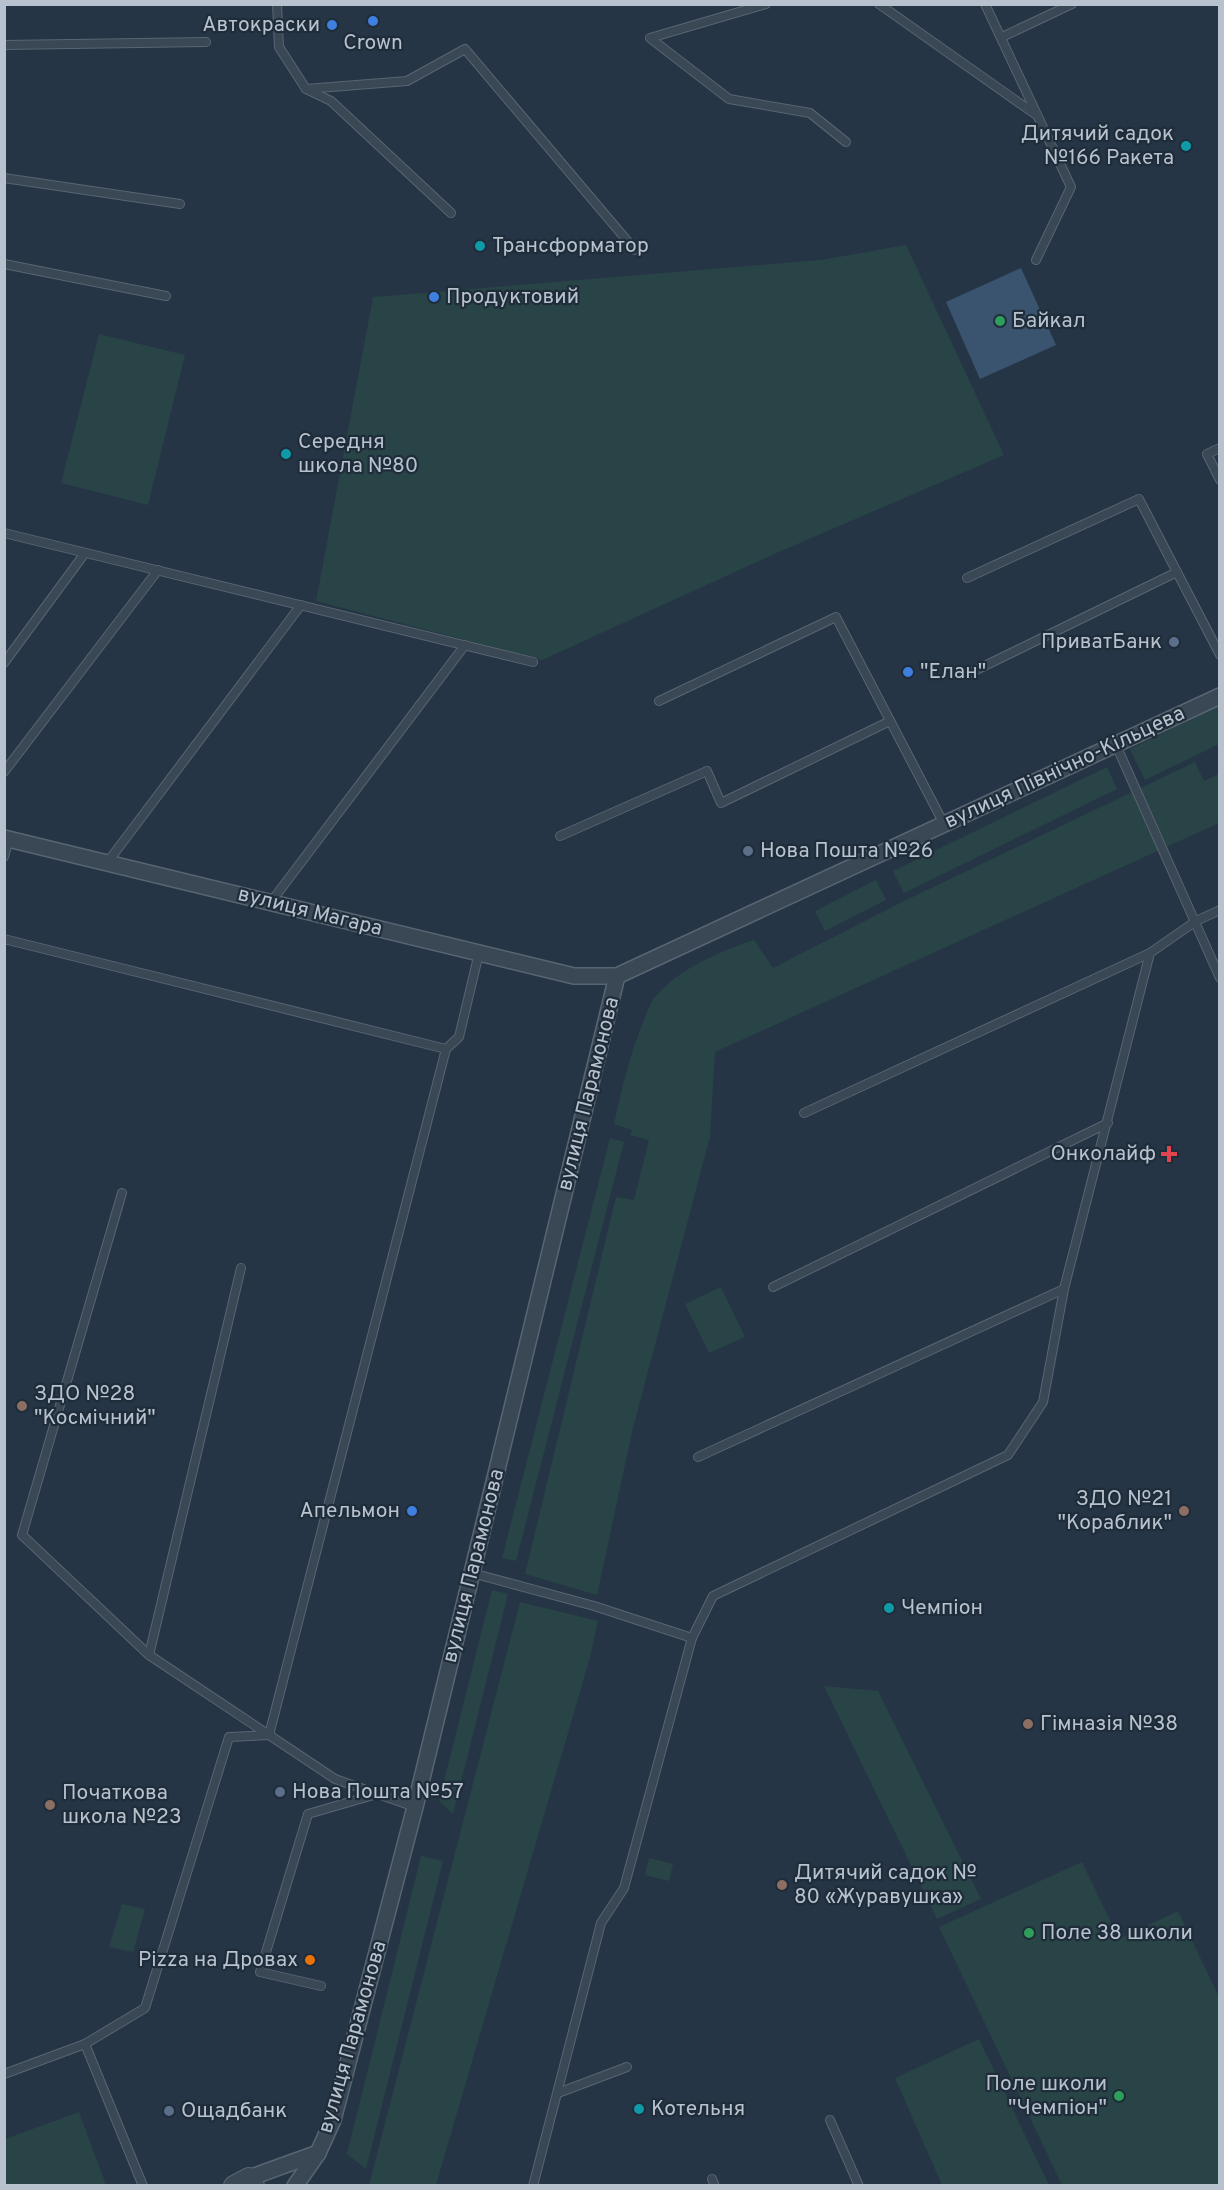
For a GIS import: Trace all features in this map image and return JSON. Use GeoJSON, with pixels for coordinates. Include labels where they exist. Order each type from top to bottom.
{"type":"FeatureCollection","features":[{"type":"Feature","properties":{"kind":"street","name":"вулиця Північно-Кільцева"},"geometry":{"type":"LineString","coordinates":[[617,976],[1220,696]]}},
{"type":"Feature","properties":{"kind":"street","name":"вулиця Магара"},"geometry":{"type":"LineString","coordinates":[[7,838],[574,976],[617,976]]}},
{"type":"Feature","properties":{"kind":"street","name":"вулиця Парамонова"},"geometry":{"type":"LineString","coordinates":[[295,2186],[318,2152],[333,2120],[415,1807],[617,976]]}},
{"type":"Feature","properties":{"kind":"street","name":"вулиця Парамонова"},"geometry":{"type":"LineString","coordinates":[[246,2183],[318,2152]]}},
{"type":"Feature","properties":{"kind":"lane"},"geometry":{"type":"LineString","coordinates":[[277,4],[279,47],[306,90],[331,101],[451,213]]}},
{"type":"Feature","properties":{"kind":"lane"},"geometry":{"type":"LineString","coordinates":[[766,4],[650,38],[729,99],[810,113],[846,142]]}},
{"type":"Feature","properties":{"kind":"lane"},"geometry":{"type":"LineString","coordinates":[[879,4],[1036,115]]}},
{"type":"Feature","properties":{"kind":"lane"},"geometry":{"type":"LineString","coordinates":[[985,4],[1071,187],[1036,260]]}},
{"type":"Feature","properties":{"kind":"lane"},"geometry":{"type":"LineString","coordinates":[[1002,37],[1072,4]]}},
{"type":"Feature","properties":{"kind":"lane"},"geometry":{"type":"LineString","coordinates":[[4,45],[206,42]]}},
{"type":"Feature","properties":{"kind":"lane"},"geometry":{"type":"LineString","coordinates":[[306,90],[407,81],[465,49],[635,250]]}},
{"type":"Feature","properties":{"kind":"lane"},"geometry":{"type":"LineString","coordinates":[[4,178],[180,204]]}},
{"type":"Feature","properties":{"kind":"lane"},"geometry":{"type":"LineString","coordinates":[[4,264],[166,296]]}},
{"type":"Feature","properties":{"kind":"lane"},"geometry":{"type":"LineString","coordinates":[[1220,448],[1207,454],[1220,480]]}},
{"type":"Feature","properties":{"kind":"lane"},"geometry":{"type":"LineString","coordinates":[[967,578],[1139,499],[1220,655]]}},
{"type":"Feature","properties":{"kind":"lane"},"geometry":{"type":"LineString","coordinates":[[4,533],[533,662]]}},
{"type":"Feature","properties":{"kind":"lane"},"geometry":{"type":"LineString","coordinates":[[4,663],[85,553]]}},
{"type":"Feature","properties":{"kind":"lane"},"geometry":{"type":"LineString","coordinates":[[4,772],[158,570]]}},
{"type":"Feature","properties":{"kind":"lane"},"geometry":{"type":"LineString","coordinates":[[966,675],[1177,572]]}},
{"type":"Feature","properties":{"kind":"lane"},"geometry":{"type":"LineString","coordinates":[[107,862],[300,605]]}},
{"type":"Feature","properties":{"kind":"lane"},"geometry":{"type":"LineString","coordinates":[[659,701],[836,617],[944,824]]}},
{"type":"Feature","properties":{"kind":"lane"},"geometry":{"type":"LineString","coordinates":[[271,902],[465,645]]}},
{"type":"Feature","properties":{"kind":"lane"},"geometry":{"type":"LineString","coordinates":[[560,836],[707,771],[721,803],[890,721]]}},
{"type":"Feature","properties":{"kind":"lane"},"geometry":{"type":"LineString","coordinates":[[1116,745],[1220,978]]}},
{"type":"Feature","properties":{"kind":"lane"},"geometry":{"type":"LineString","coordinates":[[4,857],[7,838]]}},
{"type":"Feature","properties":{"kind":"lane"},"geometry":{"type":"LineString","coordinates":[[804,1113],[1150,953],[1196,921],[1220,910]]}},
{"type":"Feature","properties":{"kind":"lane"},"geometry":{"type":"LineString","coordinates":[[4,939],[446,1049]]}},
{"type":"Feature","properties":{"kind":"lane"},"geometry":{"type":"LineString","coordinates":[[269,1735],[446,1049],[459,1037],[479,953]]}},
{"type":"Feature","properties":{"kind":"lane"},"geometry":{"type":"LineString","coordinates":[[533,2186],[601,1923],[624,1888],[692,1638],[713,1596],[1008,1455],[1043,1402],[1064,1289],[1150,953]]}},
{"type":"Feature","properties":{"kind":"lane"},"geometry":{"type":"LineString","coordinates":[[773,1287],[1108,1123]]}},
{"type":"Feature","properties":{"kind":"lane"},"geometry":{"type":"LineString","coordinates":[[122,1193],[22,1535],[149,1655],[335,1779],[415,1807]]}},
{"type":"Feature","properties":{"kind":"lane"},"geometry":{"type":"LineString","coordinates":[[149,1655],[241,1268]]}},
{"type":"Feature","properties":{"kind":"lane"},"geometry":{"type":"LineString","coordinates":[[698,1457],[1064,1289]]}},
{"type":"Feature","properties":{"kind":"lane"},"geometry":{"type":"LineString","coordinates":[[472,1573],[594,1606],[692,1638]]}},
{"type":"Feature","properties":{"kind":"lane"},"geometry":{"type":"LineString","coordinates":[[4,2074],[85,2044],[145,2008],[229,1737],[269,1735]]}},
{"type":"Feature","properties":{"kind":"lane"},"geometry":{"type":"LineString","coordinates":[[321,1986],[260,1972],[308,1814],[377,1794]]}},
{"type":"Feature","properties":{"kind":"lane"},"geometry":{"type":"LineString","coordinates":[[85,2044],[143,2186]]}},
{"type":"Feature","properties":{"kind":"lane"},"geometry":{"type":"LineString","coordinates":[[558,2092],[627,2067]]}},
{"type":"Feature","properties":{"kind":"lane"},"geometry":{"type":"LineString","coordinates":[[830,2120],[860,2186]]}},
{"type":"Feature","properties":{"kind":"green space"},"geometry":{"type":"Polygon","coordinates":[[[906,245],[1004,455],[772,555],[542,660],[316,601],[373,297],[821,260],[906,245]]]}},
{"type":"Feature","properties":{"kind":"green space"},"geometry":{"type":"Polygon","coordinates":[[[99,334],[185,355],[148,505],[61,483],[99,334]]]}},
{"type":"Feature","properties":{"kind":"green space"},"geometry":{"type":"Polygon","coordinates":[[[1219,708],[1219,744],[1145,780],[1130,749],[1219,708]]]}},
{"type":"Feature","properties":{"kind":"green space"},"geometry":{"type":"Polygon","coordinates":[[[1195,762],[1204,781],[1219,774],[1219,823],[715,1052],[710,1137],[632,1432],[597,1595],[525,1574],[616,1197],[634,1200],[649,1140],[630,1135],[632,1130],[614,1124],[631,1057],[649,1007],[655,997],[676,978],[700,962],[754,940],[773,968],[904,901],[1195,762]]]}},
{"type":"Feature","properties":{"kind":"green space"},"geometry":{"type":"Polygon","coordinates":[[[1107,767],[1117,789],[904,893],[893,871],[1107,767]]]}},
{"type":"Feature","properties":{"kind":"green space"},"geometry":{"type":"Polygon","coordinates":[[[876,880],[886,900],[825,931],[815,911],[876,880]]]}},
{"type":"Feature","properties":{"kind":"green space"},"geometry":{"type":"Polygon","coordinates":[[[610,1138],[624,1142],[516,1561],[502,1558],[610,1138]]]}},
{"type":"Feature","properties":{"kind":"green space"},"geometry":{"type":"Polygon","coordinates":[[[721,1287],[745,1337],[709,1353],[685,1304],[721,1287]]]}},
{"type":"Feature","properties":{"kind":"green space"},"geometry":{"type":"Polygon","coordinates":[[[492,1590],[508,1594],[453,1814],[439,1801],[492,1590]]]}},
{"type":"Feature","properties":{"kind":"green space"},"geometry":{"type":"Polygon","coordinates":[[[520,1602],[598,1621],[589,1661],[436,2185],[369,2185],[520,1602]]]}},
{"type":"Feature","properties":{"kind":"green space"},"geometry":{"type":"Polygon","coordinates":[[[824,1686],[878,1691],[981,1899],[937,1919],[824,1686]]]}},
{"type":"Feature","properties":{"kind":"green space"},"geometry":{"type":"Polygon","coordinates":[[[421,1856],[443,1861],[366,2169],[347,2154],[421,1856]]]}},
{"type":"Feature","properties":{"kind":"green space"},"geometry":{"type":"Polygon","coordinates":[[[649,1858],[673,1864],[669,1881],[645,1875],[649,1858]]]}},
{"type":"Feature","properties":{"kind":"green space","name":"Поле школи \"Чемпіон\""},"geometry":{"type":"Polygon","coordinates":[[[1082,1862],[1119,1939],[1178,1911],[1219,1997],[1219,2185],[1062,2185],[939,1927],[1082,1862]]]}},
{"type":"Feature","properties":{"kind":"green space"},"geometry":{"type":"Polygon","coordinates":[[[122,1904],[145,1909],[133,1952],[109,1947],[122,1904]]]}},
{"type":"Feature","properties":{"kind":"green space"},"geometry":{"type":"Polygon","coordinates":[[[979,2039],[1049,2185],[942,2185],[895,2078],[979,2039]]]}},
{"type":"Feature","properties":{"kind":"green space"},"geometry":{"type":"Polygon","coordinates":[[[79,2112],[106,2185],[5,2185],[5,2139],[79,2112]]]}},
{"type":"Feature","properties":{"kind":"water","name":"Байкал"},"geometry":{"type":"Polygon","coordinates":[[[1021,268],[1056,345],[980,379],[946,302],[1021,268]]]}},
{"type":"Feature","properties":{"kind":"place","name":"Crown"},"geometry":{"type":"Point","coordinates":[373,21]}},
{"type":"Feature","properties":{"kind":"place","name":"Автокраски"},"geometry":{"type":"Point","coordinates":[332,25]}},
{"type":"Feature","properties":{"kind":"place","name":"Дитячий садок №166 Ракета"},"geometry":{"type":"Point","coordinates":[1186,146]}},
{"type":"Feature","properties":{"kind":"place","name":"Трансформатор"},"geometry":{"type":"Point","coordinates":[480,246]}},
{"type":"Feature","properties":{"kind":"place","name":"Продуктовий"},"geometry":{"type":"Point","coordinates":[434,297]}},
{"type":"Feature","properties":{"kind":"place","name":"Байкал"},"geometry":{"type":"Point","coordinates":[1000,321]}},
{"type":"Feature","properties":{"kind":"place","name":"Середня школа №80"},"geometry":{"type":"Point","coordinates":[286,454]}},
{"type":"Feature","properties":{"kind":"place","name":"ПриватБанк"},"geometry":{"type":"Point","coordinates":[1174,642]}},
{"type":"Feature","properties":{"kind":"place","name":"\"Елан\""},"geometry":{"type":"Point","coordinates":[908,672]}},
{"type":"Feature","properties":{"kind":"place","name":"Нова Пошта №26"},"geometry":{"type":"Point","coordinates":[748,851]}},
{"type":"Feature","properties":{"kind":"place","name":"Онколайф"},"geometry":{"type":"Point","coordinates":[1169,1154]}},
{"type":"Feature","properties":{"kind":"place","name":"ЗДО №28 \"Космічний\""},"geometry":{"type":"Point","coordinates":[22,1406]}},
{"type":"Feature","properties":{"kind":"place","name":"Апельмон"},"geometry":{"type":"Point","coordinates":[412,1511]}},
{"type":"Feature","properties":{"kind":"place","name":"ЗДО №21 \"Кораблик\""},"geometry":{"type":"Point","coordinates":[1184,1511]}},
{"type":"Feature","properties":{"kind":"place","name":"Чемпіон"},"geometry":{"type":"Point","coordinates":[889,1608]}},
{"type":"Feature","properties":{"kind":"place","name":"Гімназія №38"},"geometry":{"type":"Point","coordinates":[1028,1724]}},
{"type":"Feature","properties":{"kind":"place","name":"Нова Пошта №57"},"geometry":{"type":"Point","coordinates":[280,1792]}},
{"type":"Feature","properties":{"kind":"place","name":"Початкова школа №23"},"geometry":{"type":"Point","coordinates":[50,1805]}},
{"type":"Feature","properties":{"kind":"place","name":"Дитячий садок № 80 «Журавушка»"},"geometry":{"type":"Point","coordinates":[782,1885]}},
{"type":"Feature","properties":{"kind":"place","name":"Поле 38 школи"},"geometry":{"type":"Point","coordinates":[1029,1933]}},
{"type":"Feature","properties":{"kind":"place","name":"Pizza на Дровах"},"geometry":{"type":"Point","coordinates":[310,1960]}},
{"type":"Feature","properties":{"kind":"place","name":"Поле школи \"Чемпіон\""},"geometry":{"type":"Point","coordinates":[1119,2096]}},
{"type":"Feature","properties":{"kind":"place","name":"Котельня"},"geometry":{"type":"Point","coordinates":[639,2109]}},
{"type":"Feature","properties":{"kind":"place","name":"Ощадбанк"},"geometry":{"type":"Point","coordinates":[169,2111]}}]}
